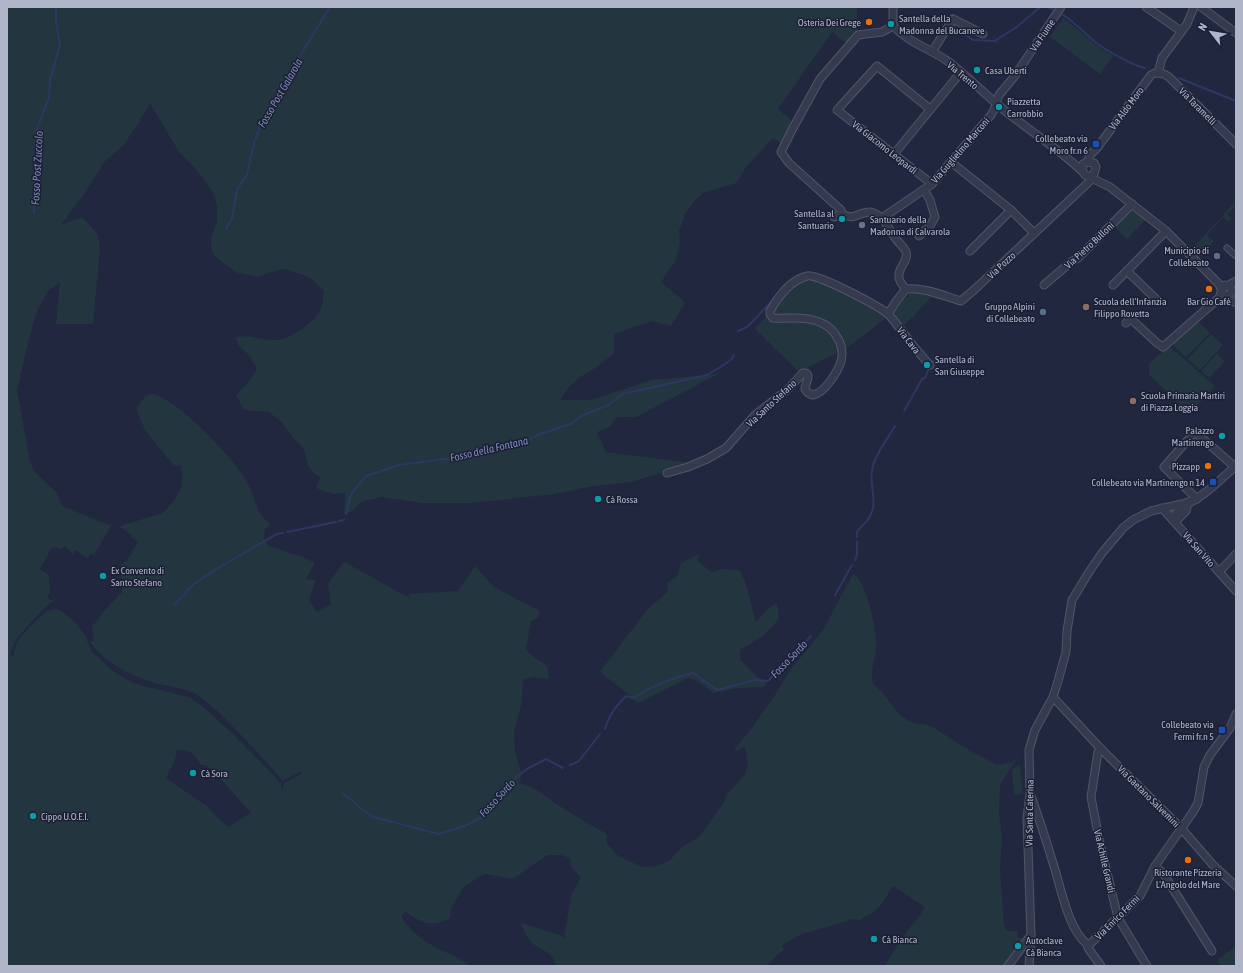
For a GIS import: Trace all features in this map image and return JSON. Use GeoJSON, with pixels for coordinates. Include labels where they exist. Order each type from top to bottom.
{"type":"FeatureCollection","features":[{"type":"Feature","properties":{"kind":"street"},"geometry":{"type":"LineString","coordinates":[[842,214],[841,210],[789,163],[781,152],[820,79],[858,35],[882,32],[894,26],[894,7]]}},
{"type":"Feature","properties":{"kind":"street","name":"Via Fiume"},"geometry":{"type":"LineString","coordinates":[[994,104],[1061,7]]}},
{"type":"Feature","properties":{"kind":"street"},"geometry":{"type":"LineString","coordinates":[[1146,7],[1181,31]]}},
{"type":"Feature","properties":{"kind":"street"},"geometry":{"type":"LineString","coordinates":[[1201,7],[1236,33]]}},
{"type":"Feature","properties":{"kind":"street"},"geometry":{"type":"LineString","coordinates":[[1158,73],[1162,58],[1189,19],[1192,9]]}},
{"type":"Feature","properties":{"kind":"street"},"geometry":{"type":"LineString","coordinates":[[932,52],[953,19],[983,34]]}},
{"type":"Feature","properties":{"kind":"street","name":"Via Trento"},"geometry":{"type":"LineString","coordinates":[[894,26],[900,33],[916,44],[948,61],[994,104]]}},
{"type":"Feature","properties":{"kind":"street","name":"Via Giacomo Leopardi"},"geometry":{"type":"LineString","coordinates":[[930,109],[877,66],[837,110],[932,184]]}},
{"type":"Feature","properties":{"kind":"street"},"geometry":{"type":"LineString","coordinates":[[894,154],[961,72]]}},
{"type":"Feature","properties":{"kind":"street","name":"Via Taramelli"},"geometry":{"type":"LineString","coordinates":[[1158,73],[1169,77],[1236,144]]}},
{"type":"Feature","properties":{"kind":"street","name":"Via Aldo Moro"},"geometry":{"type":"LineString","coordinates":[[1097,148],[1091,172],[1082,167],[1090,155],[1097,148],[1151,75],[1158,73]]}},
{"type":"Feature","properties":{"kind":"street"},"geometry":{"type":"LineString","coordinates":[[812,85],[820,79]]}},
{"type":"Feature","properties":{"kind":"street"},"geometry":{"type":"LineString","coordinates":[[994,104],[1005,110],[1068,157],[1091,172],[1166,231],[1235,304]]}},
{"type":"Feature","properties":{"kind":"street","name":"Via Guglielmo Marconi"},"geometry":{"type":"LineString","coordinates":[[882,218],[932,184],[976,134],[994,104]]}},
{"type":"Feature","properties":{"kind":"street"},"geometry":{"type":"LineString","coordinates":[[1068,157],[1091,162],[1091,172]]}},
{"type":"Feature","properties":{"kind":"street"},"geometry":{"type":"LineString","coordinates":[[951,162],[1010,210],[1034,233]]}},
{"type":"Feature","properties":{"kind":"street"},"geometry":{"type":"LineString","coordinates":[[1091,172],[1098,174],[1110,187]]}},
{"type":"Feature","properties":{"kind":"street","name":"Via Pozzo"},"geometry":{"type":"LineString","coordinates":[[906,289],[930,292],[961,301],[1081,189],[1091,172]]}},
{"type":"Feature","properties":{"kind":"street"},"geometry":{"type":"LineString","coordinates":[[919,236],[930,226],[935,217],[930,200],[924,190]]}},
{"type":"Feature","properties":{"kind":"street","name":"Via Pietro Bulloni"},"geometry":{"type":"LineString","coordinates":[[1044,285],[1071,262],[1078,258],[1132,204]]}},
{"type":"Feature","properties":{"kind":"street"},"geometry":{"type":"LineString","coordinates":[[970,252],[1010,210]]}},
{"type":"Feature","properties":{"kind":"street"},"geometry":{"type":"LineString","coordinates":[[834,217],[842,214],[853,217],[870,212],[882,218],[906,251],[905,259],[900,268],[899,275],[900,282],[906,289],[888,314]]}},
{"type":"Feature","properties":{"kind":"street"},"geometry":{"type":"LineString","coordinates":[[1113,284],[1166,231]]}},
{"type":"Feature","properties":{"kind":"street"},"geometry":{"type":"LineString","coordinates":[[1227,248],[1236,256]]}},
{"type":"Feature","properties":{"kind":"street"},"geometry":{"type":"LineString","coordinates":[[1128,270],[1158,301]]}},
{"type":"Feature","properties":{"kind":"street","name":"Via Santo Stefano"},"geometry":{"type":"LineString","coordinates":[[667,473],[688,467],[707,459],[726,448],[755,415],[787,390],[803,373],[808,374],[809,378],[805,389],[808,393],[813,395],[819,393],[831,380],[842,356],[840,345],[832,330],[814,320],[800,318],[773,318],[770,314],[770,311],[779,297],[791,284],[804,276],[810,275],[859,296],[888,314]]}},
{"type":"Feature","properties":{"kind":"street"},"geometry":{"type":"LineString","coordinates":[[1126,323],[1130,318],[1163,347],[1235,282]]}},
{"type":"Feature","properties":{"kind":"street","name":"Via Cava"},"geometry":{"type":"LineString","coordinates":[[888,314],[930,366]]}},
{"type":"Feature","properties":{"kind":"street"},"geometry":{"type":"LineString","coordinates":[[1197,499],[1164,467],[1195,432],[1233,465]]}},
{"type":"Feature","properties":{"kind":"street","name":"Via Santa Caterina"},"geometry":{"type":"LineString","coordinates":[[1029,966],[1031,935],[1028,818],[1030,794],[1029,750],[1035,730],[1053,697],[1066,652],[1068,617],[1072,600],[1102,553],[1124,528],[1142,514],[1197,499],[1208,491],[1233,465]]}},
{"type":"Feature","properties":{"kind":"street"},"geometry":{"type":"LineString","coordinates":[[1173,520],[1186,511],[1188,502]]}},
{"type":"Feature","properties":{"kind":"street","name":"Via San Vito"},"geometry":{"type":"LineString","coordinates":[[1162,508],[1236,591]]}},
{"type":"Feature","properties":{"kind":"street"},"geometry":{"type":"LineString","coordinates":[[1219,572],[1236,554]]}},
{"type":"Feature","properties":{"kind":"street","name":"Via Gaetano Salvemini"},"geometry":{"type":"LineString","coordinates":[[1053,697],[1101,749],[1181,828],[1213,865],[1236,886]]}},
{"type":"Feature","properties":{"kind":"street"},"geometry":{"type":"LineString","coordinates":[[1046,709],[1055,705],[1062,706]]}},
{"type":"Feature","properties":{"kind":"street","name":"Via Enrico Fermi"},"geometry":{"type":"LineString","coordinates":[[1087,944],[1090,944],[1140,896],[1155,866],[1198,803],[1204,767],[1210,755],[1234,724]]}},
{"type":"Feature","properties":{"kind":"street","name":"Via Achille Grandi"},"geometry":{"type":"LineString","coordinates":[[1101,749],[1098,752],[1091,797],[1099,839],[1118,918],[1147,966]]}},
{"type":"Feature","properties":{"kind":"street"},"geometry":{"type":"LineString","coordinates":[[1030,794],[1066,908],[1079,936],[1087,944],[1088,948],[1101,966]]}},
{"type":"Feature","properties":{"kind":"street"},"geometry":{"type":"LineString","coordinates":[[1155,866],[1163,873],[1212,951]]}},
{"type":"Feature","properties":{"kind":"street"},"geometry":{"type":"LineString","coordinates":[[1008,966],[1031,935]]}},
{"type":"Feature","properties":{"kind":"shaded area"},"geometry":{"type":"Polygon","coordinates":[[[7,7],[857,7],[857,31],[846,43],[832,32],[778,109],[793,122],[783,145],[773,138],[746,167],[736,183],[703,193],[695,200],[685,214],[679,231],[680,243],[676,260],[661,282],[685,302],[671,326],[652,321],[614,334],[614,353],[597,367],[580,377],[568,388],[560,400],[591,400],[651,380],[718,374],[636,417],[617,417],[610,427],[597,432],[606,452],[690,463],[632,482],[594,486],[554,494],[471,503],[422,503],[382,497],[363,501],[350,512],[344,514],[345,493],[333,494],[316,488],[321,477],[316,475],[308,466],[304,449],[282,422],[269,412],[244,410],[236,395],[250,380],[257,368],[248,354],[238,345],[236,337],[247,336],[266,340],[276,340],[295,334],[308,325],[318,314],[322,307],[324,291],[309,277],[285,269],[258,277],[238,273],[215,256],[212,252],[211,244],[212,235],[217,221],[215,197],[207,183],[179,152],[150,103],[123,146],[104,162],[84,194],[61,225],[83,218],[98,235],[100,250],[93,324],[56,324],[60,282],[48,291],[36,313],[17,390],[30,462],[35,472],[56,492],[62,506],[111,526],[94,555],[92,553],[87,558],[76,550],[73,554],[64,545],[62,549],[52,547],[40,569],[49,575],[50,592],[47,598],[51,600],[56,599],[44,608],[17,638],[10,654],[14,657],[17,643],[26,630],[38,619],[49,610],[51,611],[53,608],[61,611],[74,621],[85,635],[91,651],[113,671],[139,685],[185,696],[202,706],[233,734],[281,783],[281,789],[283,789],[284,783],[301,774],[301,771],[283,781],[226,720],[199,696],[184,689],[150,682],[130,674],[102,656],[90,641],[94,641],[92,627],[103,612],[122,592],[120,566],[127,560],[138,542],[131,537],[132,535],[120,527],[165,511],[174,501],[181,488],[183,475],[181,465],[174,466],[145,430],[136,408],[148,395],[159,396],[184,412],[198,424],[241,472],[249,485],[259,511],[270,525],[265,529],[264,539],[269,546],[303,557],[315,563],[306,579],[316,580],[309,601],[317,612],[331,604],[328,584],[344,562],[408,597],[410,594],[458,591],[475,566],[494,587],[538,610],[538,618],[531,621],[526,649],[530,654],[547,666],[549,679],[533,677],[523,680],[521,705],[514,732],[515,750],[521,772],[520,783],[536,790],[588,824],[607,834],[607,843],[618,856],[642,867],[657,866],[670,860],[682,847],[699,837],[724,802],[727,794],[744,776],[748,766],[745,746],[737,751],[734,750],[773,698],[791,669],[823,630],[853,574],[863,586],[867,596],[875,630],[876,647],[872,670],[873,684],[898,712],[910,722],[927,725],[934,728],[997,765],[1013,762],[1021,752],[1000,785],[999,813],[1002,838],[1000,872],[1004,926],[1007,931],[1018,931],[1018,938],[1024,939],[1021,945],[1018,943],[1015,946],[1018,949],[1004,966],[884,966],[925,907],[893,886],[881,905],[874,912],[860,920],[852,919],[802,934],[782,945],[784,950],[767,966],[556,966],[551,956],[547,952],[535,946],[526,935],[521,923],[560,935],[564,939],[571,896],[581,877],[571,867],[570,858],[561,855],[547,855],[513,879],[486,874],[480,876],[463,888],[451,908],[450,918],[444,921],[438,923],[427,923],[406,912],[401,916],[410,928],[422,939],[471,966],[7,966],[7,7]],[[177,750],[175,760],[166,778],[208,807],[228,827],[251,813],[213,770],[205,765],[201,765],[191,753],[177,750]]]}},
{"type":"Feature","properties":{"kind":"shaded area"},"geometry":{"type":"Polygon","coordinates":[[[1063,18],[1100,48],[1113,56],[1100,74],[1050,37],[1063,18]]]}},
{"type":"Feature","properties":{"kind":"shaded area"},"geometry":{"type":"Polygon","coordinates":[[[1236,201],[1236,205],[1227,214],[1231,218],[1228,221],[1223,217],[1207,235],[1214,241],[1199,258],[1191,250],[1236,201]]]}},
{"type":"Feature","properties":{"kind":"shaded area"},"geometry":{"type":"Polygon","coordinates":[[[1132,208],[1147,218],[1127,239],[1114,226],[1132,208]]]}},
{"type":"Feature","properties":{"kind":"shaded area"},"geometry":{"type":"Polygon","coordinates":[[[813,278],[884,311],[886,318],[847,348],[799,372],[755,329],[794,284],[813,278]]]}},
{"type":"Feature","properties":{"kind":"shaded area"},"geometry":{"type":"Polygon","coordinates":[[[912,291],[933,295],[904,326],[892,312],[905,296],[907,298],[909,296],[908,294],[912,291]]]}},
{"type":"Feature","properties":{"kind":"shaded area"},"geometry":{"type":"Polygon","coordinates":[[[1197,320],[1210,333],[1186,357],[1172,344],[1197,320]]]}},
{"type":"Feature","properties":{"kind":"shaded area"},"geometry":{"type":"Polygon","coordinates":[[[1211,334],[1223,345],[1200,370],[1188,359],[1211,334]]]}},
{"type":"Feature","properties":{"kind":"shaded area"},"geometry":{"type":"Polygon","coordinates":[[[1169,346],[1215,386],[1190,413],[1149,375],[1149,364],[1169,346]]]}},
{"type":"Feature","properties":{"kind":"shaded area"},"geometry":{"type":"Polygon","coordinates":[[[1217,354],[1225,361],[1209,378],[1201,371],[1217,354]]]}},
{"type":"Feature","properties":{"kind":"shaded area"},"geometry":{"type":"Polygon","coordinates":[[[699,554],[698,561],[711,572],[724,569],[739,570],[745,581],[756,622],[771,606],[777,604],[779,619],[764,635],[740,650],[740,659],[755,675],[767,684],[764,687],[738,688],[713,693],[698,681],[688,678],[638,703],[600,672],[646,611],[666,593],[668,589],[667,583],[677,576],[681,563],[699,554]]]}},
{"type":"Feature","properties":{"kind":"shaded area"},"geometry":{"type":"Polygon","coordinates":[[[1020,765],[1023,794],[1014,795],[1012,769],[1020,765]]]}},
{"type":"Feature","properties":{"kind":"shaded area"},"geometry":{"type":"Polygon","coordinates":[[[1236,946],[1236,966],[1221,966],[1217,960],[1236,946]]]}},
{"type":"Feature","properties":{"kind":"waterway","name":"Fosso Post Zuccolo"},"geometry":{"type":"LineString","coordinates":[[34,213],[36,132],[49,97],[50,81],[60,44],[56,22],[56,7]]}},
{"type":"Feature","properties":{"kind":"waterway","name":"Fosso Post Galarola"},"geometry":{"type":"LineString","coordinates":[[226,229],[232,219],[237,190],[247,174],[254,143],[262,121],[277,93],[330,7]]}},
{"type":"Feature","properties":{"kind":"waterway"},"geometry":{"type":"LineString","coordinates":[[954,23],[954,27],[973,40],[995,41],[1018,26],[1040,7]]}},
{"type":"Feature","properties":{"kind":"waterway"},"geometry":{"type":"LineString","coordinates":[[1047,7],[1067,17],[1105,49],[1126,61],[1145,68]]}},
{"type":"Feature","properties":{"kind":"waterway"},"geometry":{"type":"LineString","coordinates":[[1179,78],[1236,101]]}},
{"type":"Feature","properties":{"kind":"waterway","name":"Fosso della Fontana"},"geometry":{"type":"LineString","coordinates":[[738,331],[747,327],[774,299]]}},
{"type":"Feature","properties":{"kind":"waterway","name":"Fosso della Fontana"},"geometry":{"type":"LineString","coordinates":[[346,514],[351,494],[366,476],[399,465],[460,457],[522,443],[540,434],[571,424],[581,416],[608,405],[623,394],[707,375],[731,360],[734,355]]}},
{"type":"Feature","properties":{"kind":"waterway","name":"Fosso Sordo"},"geometry":{"type":"LineString","coordinates":[[904,411],[922,379],[925,378],[929,368]]}},
{"type":"Feature","properties":{"kind":"waterway","name":"Fosso Sordo"},"geometry":{"type":"LineString","coordinates":[[857,537],[857,532],[872,512],[874,500],[871,476],[873,465],[878,453],[895,426]]}},
{"type":"Feature","properties":{"kind":"waterway","name":"Fosso della Fontana"},"geometry":{"type":"LineString","coordinates":[[339,521],[344,520]]}},
{"type":"Feature","properties":{"kind":"waterway"},"geometry":{"type":"LineString","coordinates":[[287,532],[336,522]]}},
{"type":"Feature","properties":{"kind":"waterway"},"geometry":{"type":"LineString","coordinates":[[174,605],[194,584],[218,568],[277,534],[283,533]]}},
{"type":"Feature","properties":{"kind":"waterway","name":"Fosso Sordo"},"geometry":{"type":"LineString","coordinates":[[855,560],[857,554],[857,542]]}},
{"type":"Feature","properties":{"kind":"waterway","name":"Fosso Sordo"},"geometry":{"type":"LineString","coordinates":[[835,595],[852,565]]}},
{"type":"Feature","properties":{"kind":"waterway","name":"Fosso Sordo"},"geometry":{"type":"LineString","coordinates":[[605,729],[613,711],[626,696],[633,698],[655,686],[677,677],[693,673],[717,690],[755,680],[768,681],[811,636]]}},
{"type":"Feature","properties":{"kind":"waterway","name":"Fosso Sordo"},"geometry":{"type":"LineString","coordinates":[[570,765],[579,761],[600,734]]}},
{"type":"Feature","properties":{"kind":"waterway","name":"Fosso Sordo"},"geometry":{"type":"LineString","coordinates":[[342,793],[373,817],[439,834],[465,826],[482,817],[491,809],[515,778],[527,769],[546,759],[563,768]]}},
{"type":"Feature","properties":{"kind":"place","name":"Osteria Dei Grege"},"geometry":{"type":"Point","coordinates":[869,22]}},
{"type":"Feature","properties":{"kind":"place","name":"Santella della Madonna del Bucaneve"},"geometry":{"type":"Point","coordinates":[891,24]}},
{"type":"Feature","properties":{"kind":"place","name":"Casa Uberti"},"geometry":{"type":"Point","coordinates":[977,70]}},
{"type":"Feature","properties":{"kind":"place","name":"Piazzetta Carrobbio"},"geometry":{"type":"Point","coordinates":[999,107]}},
{"type":"Feature","properties":{"kind":"place","name":"Collebeato via Moro fr.n 6"},"geometry":{"type":"Point","coordinates":[1096,144]}},
{"type":"Feature","properties":{"kind":"place","name":"Santella al Santuario"},"geometry":{"type":"Point","coordinates":[842,219]}},
{"type":"Feature","properties":{"kind":"place","name":"Santuario della Madonna di Calvarola"},"geometry":{"type":"Point","coordinates":[862,225]}},
{"type":"Feature","properties":{"kind":"place","name":"Municipio di Collebeato"},"geometry":{"type":"Point","coordinates":[1217,256]}},
{"type":"Feature","properties":{"kind":"place","name":"Bar Gio Cafè"},"geometry":{"type":"Point","coordinates":[1209,289]}},
{"type":"Feature","properties":{"kind":"place","name":"Scuola dell'Infanzia Filippo Rovetta"},"geometry":{"type":"Point","coordinates":[1086,307]}},
{"type":"Feature","properties":{"kind":"place","name":"Gruppo Alpini di Collebeato"},"geometry":{"type":"Point","coordinates":[1043,312]}},
{"type":"Feature","properties":{"kind":"place","name":"Santella di San Giuseppe"},"geometry":{"type":"Point","coordinates":[927,365]}},
{"type":"Feature","properties":{"kind":"place","name":"Scuola Primaria Martiri di Piazza Loggia"},"geometry":{"type":"Point","coordinates":[1133,401]}},
{"type":"Feature","properties":{"kind":"place","name":"Palazzo Martinengo"},"geometry":{"type":"Point","coordinates":[1222,436]}},
{"type":"Feature","properties":{"kind":"place","name":"Pizzapp"},"geometry":{"type":"Point","coordinates":[1208,466]}},
{"type":"Feature","properties":{"kind":"place","name":"Collebeato via Martinengo n 14"},"geometry":{"type":"Point","coordinates":[1213,482]}},
{"type":"Feature","properties":{"kind":"place","name":"Cà Rossa"},"geometry":{"type":"Point","coordinates":[598,499]}},
{"type":"Feature","properties":{"kind":"place","name":"Ex Convento di Santo Stefano"},"geometry":{"type":"Point","coordinates":[103,576]}},
{"type":"Feature","properties":{"kind":"place","name":"Collebeato via Fermi fr.n 5"},"geometry":{"type":"Point","coordinates":[1222,730]}},
{"type":"Feature","properties":{"kind":"place","name":"Cà Sora"},"geometry":{"type":"Point","coordinates":[193,773]}},
{"type":"Feature","properties":{"kind":"place","name":"Cippo U.O.E.I."},"geometry":{"type":"Point","coordinates":[33,816]}},
{"type":"Feature","properties":{"kind":"place","name":"Ristorante Pizzeria L'Angolo del Mare"},"geometry":{"type":"Point","coordinates":[1188,860]}},
{"type":"Feature","properties":{"kind":"place","name":"Cà Bianca"},"geometry":{"type":"Point","coordinates":[874,939]}},
{"type":"Feature","properties":{"kind":"place","name":"Autoclave Cà Bianca"},"geometry":{"type":"Point","coordinates":[1018,946]}}]}
